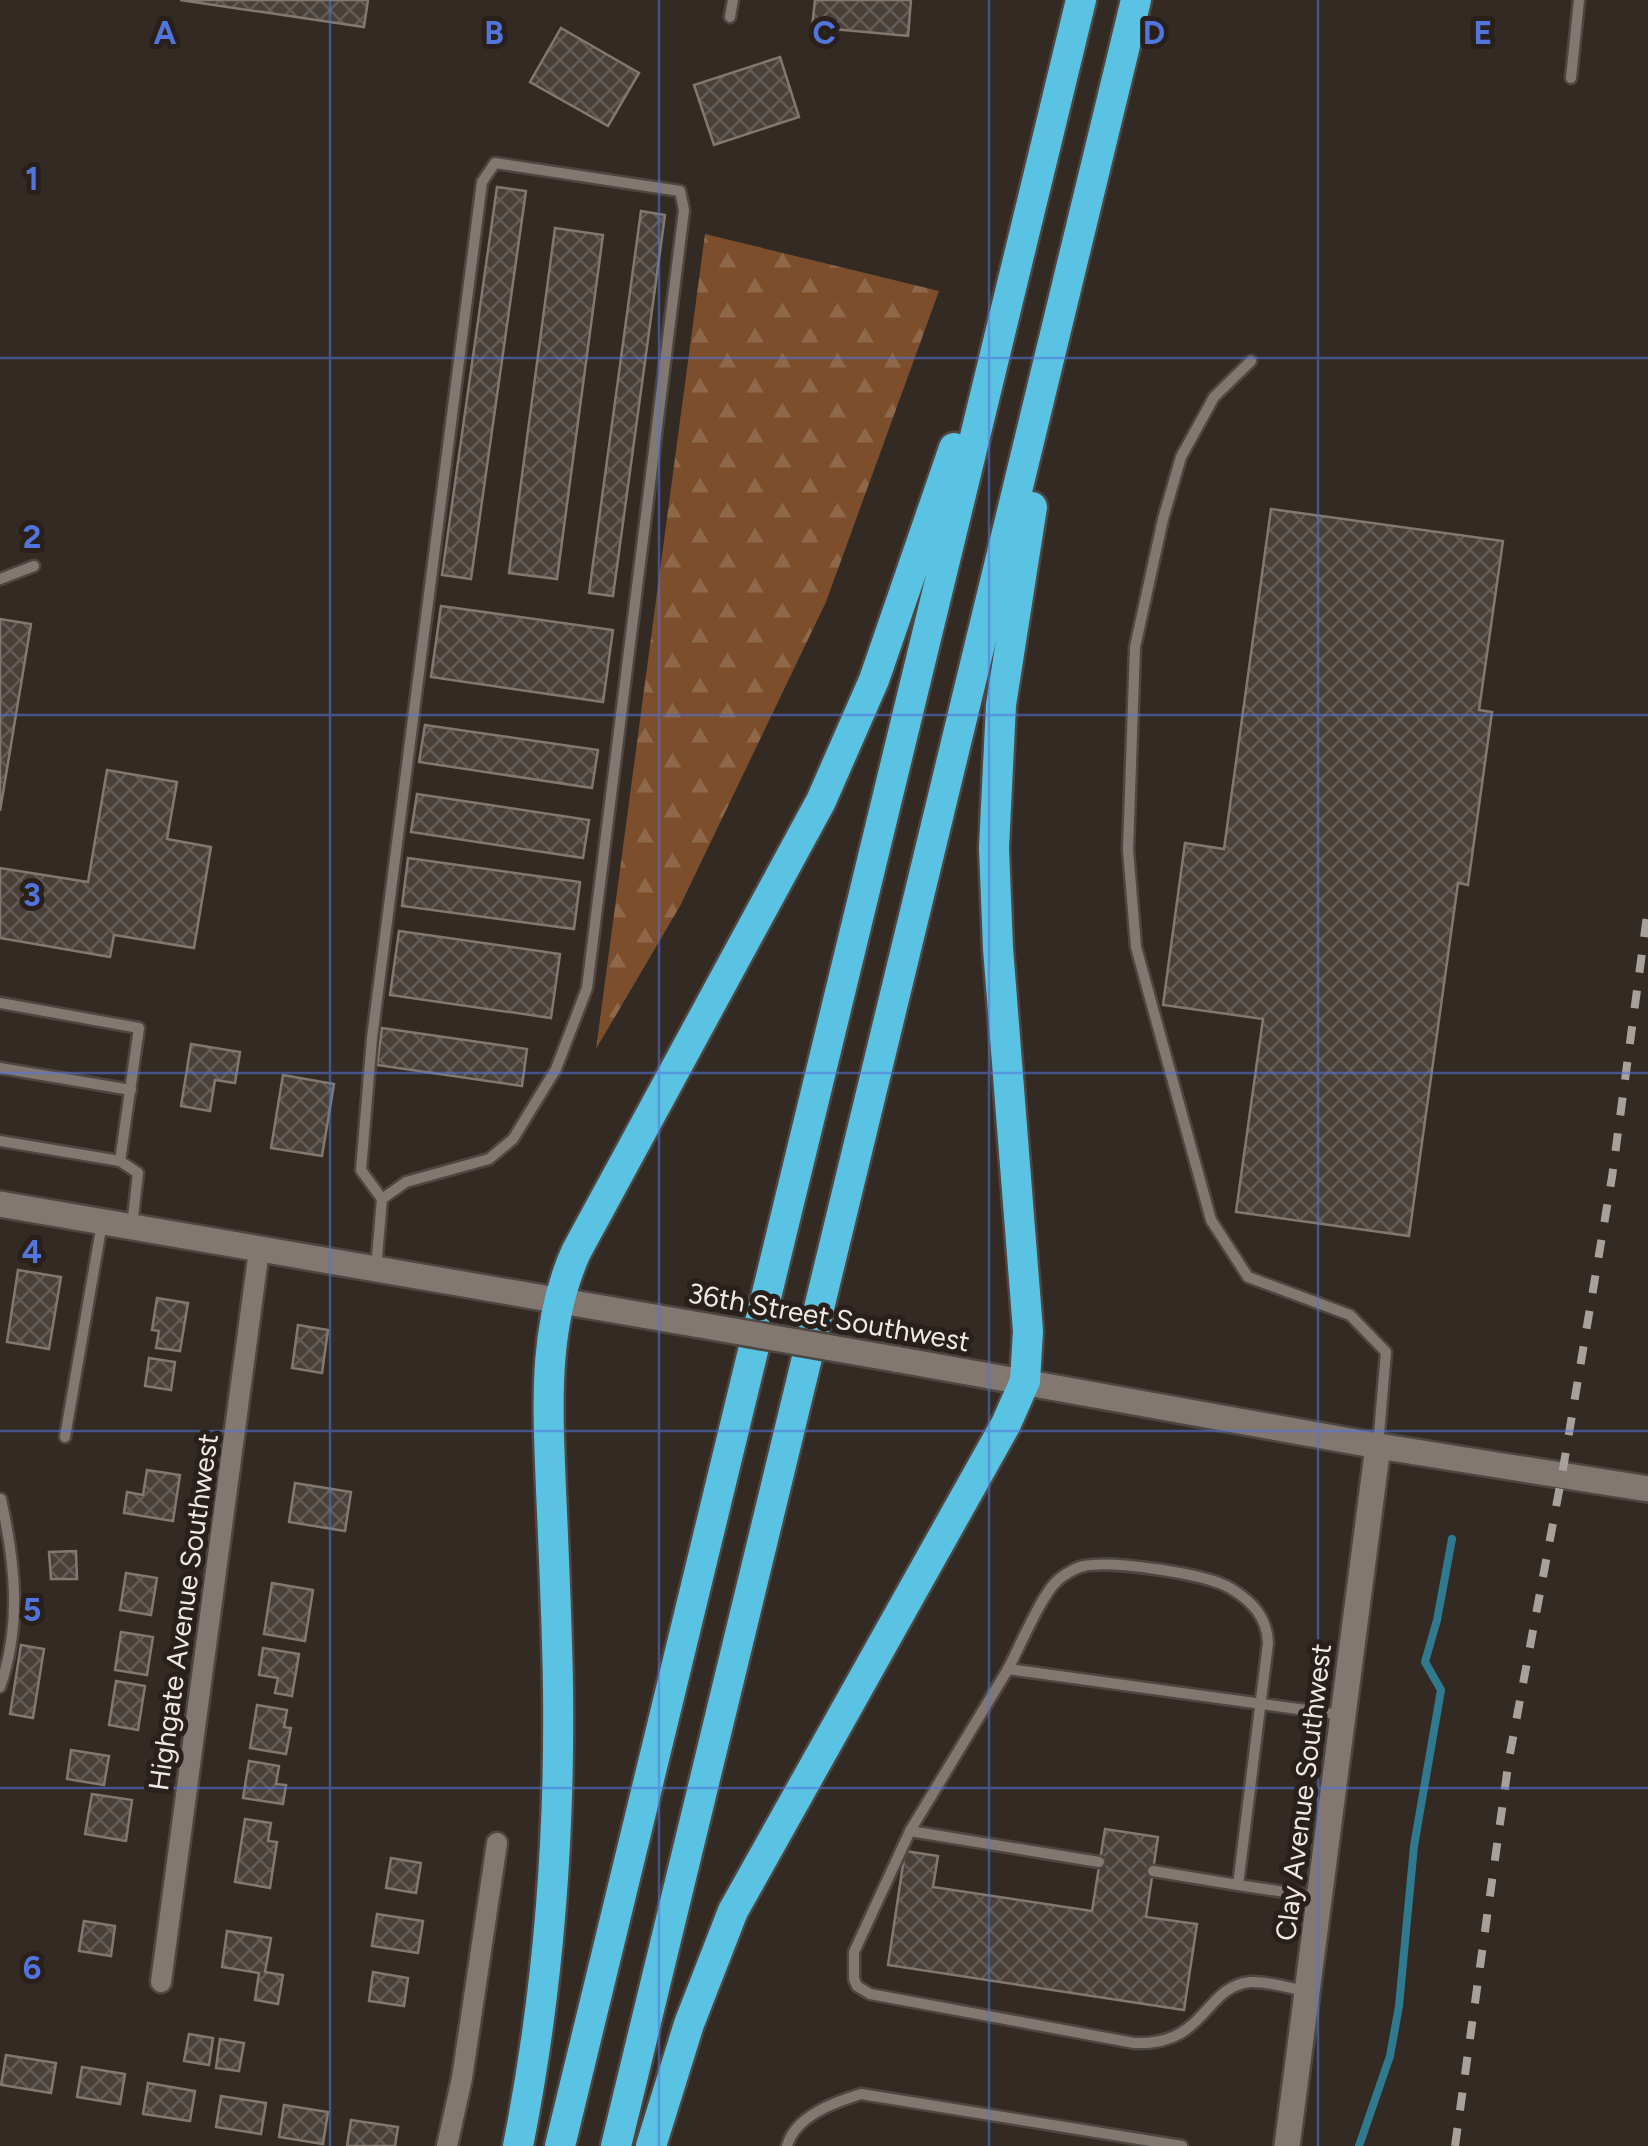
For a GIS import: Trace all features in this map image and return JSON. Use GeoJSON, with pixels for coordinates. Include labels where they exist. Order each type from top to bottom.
{"type":"FeatureCollection","features":[{"type":"Feature","properties":{"kind":"highway"},"geometry":{"type":"LineString","coordinates":[[560,2146],[1081,0]]}},
{"type":"Feature","properties":{"kind":"highway"},"geometry":{"type":"LineString","coordinates":[[616,2146],[1136,0]]}},
{"type":"Feature","properties":{"kind":"highway"},"geometry":{"type":"LineString","coordinates":[[518,2146],[544,1977],[553,1883],[558,1687],[548,1410],[550,1348],[557,1301],[576,1252],[815,813],[854,730],[1009,291]]}},
{"type":"Feature","properties":{"kind":"highway"},"geometry":{"type":"LineString","coordinates":[[651,2146],[688,2024],[733,1911],[1006,1424],[1025,1381],[1028,1331],[998,948],[996,776],[1001,705],[1060,316]]}},
{"type":"Feature","properties":{"kind":"street","name":"36th Street Southwest"},"geometry":{"type":"LineString","coordinates":[[0,1204],[1378,1446],[1648,1489]]}},
{"type":"Feature","properties":{"kind":"street","name":"Highgate Avenue Southwest"},"geometry":{"type":"LineString","coordinates":[[161,1982],[259,1250]]}},
{"type":"Feature","properties":{"kind":"street","name":"Clay Avenue Southwest"},"geometry":{"type":"LineString","coordinates":[[1287,2146],[1378,1446]]}},
{"type":"Feature","properties":{"kind":"street"},"geometry":{"type":"LineString","coordinates":[[447,2146],[462,2078],[497,1844]]}},
{"type":"Feature","properties":{"kind":"lane"},"geometry":{"type":"LineString","coordinates":[[730,17],[733,0]]}},
{"type":"Feature","properties":{"kind":"lane"},"geometry":{"type":"LineString","coordinates":[[1572,78],[1579,0]]}},
{"type":"Feature","properties":{"kind":"lane"},"geometry":{"type":"LineString","coordinates":[[376,1269],[382,1200],[360,1170],[372,1038],[482,182],[495,163],[680,190],[684,210],[587,988],[556,1069],[512,1139],[489,1158],[406,1182],[382,1200]]}},
{"type":"Feature","properties":{"kind":"lane"},"geometry":{"type":"LineString","coordinates":[[1251,361],[1214,396],[1181,457],[1162,519],[1136,647],[1128,850],[1136,947],[1211,1220],[1248,1277],[1350,1315],[1386,1352],[1378,1446]]}},
{"type":"Feature","properties":{"kind":"lane"},"geometry":{"type":"LineString","coordinates":[[0,580],[34,566]]}},
{"type":"Feature","properties":{"kind":"lane"},"geometry":{"type":"LineString","coordinates":[[0,1003],[136,1026],[140,1030],[120,1161]]}},
{"type":"Feature","properties":{"kind":"lane"},"geometry":{"type":"LineString","coordinates":[[0,1068],[130,1090]]}},
{"type":"Feature","properties":{"kind":"lane"},"geometry":{"type":"LineString","coordinates":[[0,1141],[120,1161],[138,1173],[132,1227]]}},
{"type":"Feature","properties":{"kind":"lane"},"geometry":{"type":"LineString","coordinates":[[66,1438],[102,1222]]}},
{"type":"Feature","properties":{"kind":"lane"},"geometry":{"type":"LineString","coordinates":[[0,1688],[8,1665],[16,1607],[14,1562],[1,1500]]}},
{"type":"Feature","properties":{"kind":"lane"},"geometry":{"type":"LineString","coordinates":[[1238,1885],[1267,1625],[1253,1606],[1228,1587],[1203,1578],[1120,1565],[1082,1566],[1056,1581],[1008,1670],[910,1831],[854,1952],[854,1979],[857,1986],[870,1994],[1134,2044],[1173,2040],[1194,2027],[1231,1987],[1252,1982],[1307,1991]]}},
{"type":"Feature","properties":{"kind":"lane"},"geometry":{"type":"LineString","coordinates":[[1008,1670],[1343,1716]]}},
{"type":"Feature","properties":{"kind":"lane"},"geometry":{"type":"LineString","coordinates":[[910,1831],[1099,1862]]}},
{"type":"Feature","properties":{"kind":"lane"},"geometry":{"type":"LineString","coordinates":[[1153,1871],[1319,1897]]}},
{"type":"Feature","properties":{"kind":"lane"},"geometry":{"type":"LineString","coordinates":[[787,2146],[789,2137],[824,2106],[861,2094],[1182,2146]]}},
{"type":"Feature","properties":{"kind":"green space"},"geometry":{"type":"Polygon","coordinates":[[[705,234],[939,291],[826,602],[680,906],[596,1049],[705,234]]]}},
{"type":"Feature","properties":{"kind":"building"},"geometry":{"type":"Polygon","coordinates":[[[180,0],[368,0],[364,27],[180,0]]]}},
{"type":"Feature","properties":{"kind":"building"},"geometry":{"type":"Polygon","coordinates":[[[815,0],[911,0],[908,36],[812,27],[815,0]]]}},
{"type":"Feature","properties":{"kind":"building"},"geometry":{"type":"Polygon","coordinates":[[[561,28],[639,73],[608,126],[530,82],[561,28]]]}},
{"type":"Feature","properties":{"kind":"building"},"geometry":{"type":"Polygon","coordinates":[[[780,57],[799,117],[714,145],[694,85],[780,57]]]}},
{"type":"Feature","properties":{"kind":"building"},"geometry":{"type":"Polygon","coordinates":[[[497,187],[526,191],[471,579],[442,575],[497,187]]]}},
{"type":"Feature","properties":{"kind":"building"},"geometry":{"type":"Polygon","coordinates":[[[641,211],[665,215],[613,596],[589,593],[641,211]]]}},
{"type":"Feature","properties":{"kind":"building"},"geometry":{"type":"Polygon","coordinates":[[[555,228],[603,235],[557,579],[509,573],[555,228]]]}},
{"type":"Feature","properties":{"kind":"building"},"geometry":{"type":"Polygon","coordinates":[[[1271,509],[1503,541],[1479,710],[1492,712],[1468,885],[1458,883],[1409,1236],[1236,1212],[1263,1019],[1163,1005],[1185,843],[1224,849],[1271,509]]]}},
{"type":"Feature","properties":{"kind":"building"},"geometry":{"type":"Polygon","coordinates":[[[441,606],[613,630],[603,702],[431,677],[441,606]]]}},
{"type":"Feature","properties":{"kind":"building"},"geometry":{"type":"Polygon","coordinates":[[[0,619],[31,624],[0,811],[0,619]]]}},
{"type":"Feature","properties":{"kind":"building"},"geometry":{"type":"Polygon","coordinates":[[[425,725],[598,750],[592,788],[419,762],[425,725]]]}},
{"type":"Feature","properties":{"kind":"building"},"geometry":{"type":"Polygon","coordinates":[[[107,770],[177,782],[167,839],[211,847],[194,948],[114,935],[110,957],[0,938],[0,868],[88,882],[107,770]]]}},
{"type":"Feature","properties":{"kind":"building"},"geometry":{"type":"Polygon","coordinates":[[[417,794],[589,820],[583,858],[411,832],[417,794]]]}},
{"type":"Feature","properties":{"kind":"building"},"geometry":{"type":"Polygon","coordinates":[[[408,858],[580,882],[574,929],[402,906],[408,858]]]}},
{"type":"Feature","properties":{"kind":"building"},"geometry":{"type":"Polygon","coordinates":[[[399,931],[560,954],[551,1018],[390,995],[399,931]]]}},
{"type":"Feature","properties":{"kind":"building"},"geometry":{"type":"Polygon","coordinates":[[[382,1028],[527,1049],[522,1086],[377,1065],[382,1028]]]}},
{"type":"Feature","properties":{"kind":"building"},"geometry":{"type":"Polygon","coordinates":[[[191,1044],[240,1052],[235,1083],[215,1080],[210,1111],[181,1106],[191,1044]]]}},
{"type":"Feature","properties":{"kind":"building"},"geometry":{"type":"Polygon","coordinates":[[[283,1075],[334,1084],[322,1156],[271,1148],[283,1075]]]}},
{"type":"Feature","properties":{"kind":"building"},"geometry":{"type":"Polygon","coordinates":[[[18,1270],[61,1277],[49,1349],[7,1342],[18,1270]]]}},
{"type":"Feature","properties":{"kind":"building"},"geometry":{"type":"Polygon","coordinates":[[[157,1298],[188,1303],[180,1351],[156,1348],[159,1331],[152,1330],[157,1298]]]}},
{"type":"Feature","properties":{"kind":"building"},"geometry":{"type":"Polygon","coordinates":[[[298,1325],[328,1330],[322,1373],[292,1368],[298,1325]]]}},
{"type":"Feature","properties":{"kind":"building"},"geometry":{"type":"Polygon","coordinates":[[[149,1358],[175,1362],[171,1390],[145,1386],[149,1358]]]}},
{"type":"Feature","properties":{"kind":"building"},"geometry":{"type":"Polygon","coordinates":[[[147,1470],[180,1475],[173,1521],[124,1513],[127,1492],[143,1495],[147,1470]]]}},
{"type":"Feature","properties":{"kind":"building"},"geometry":{"type":"Polygon","coordinates":[[[295,1483],[351,1492],[345,1531],[289,1522],[295,1483]]]}},
{"type":"Feature","properties":{"kind":"building"},"geometry":{"type":"Polygon","coordinates":[[[76,1551],[77,1579],[51,1579],[49,1552],[76,1551]]]}},
{"type":"Feature","properties":{"kind":"building"},"geometry":{"type":"Polygon","coordinates":[[[126,1573],[157,1578],[151,1615],[120,1610],[126,1573]]]}},
{"type":"Feature","properties":{"kind":"building"},"geometry":{"type":"Polygon","coordinates":[[[272,1583],[313,1590],[305,1641],[264,1634],[272,1583]]]}},
{"type":"Feature","properties":{"kind":"building"},"geometry":{"type":"Polygon","coordinates":[[[121,1632],[153,1637],[147,1675],[115,1670],[121,1632]]]}},
{"type":"Feature","properties":{"kind":"building"},"geometry":{"type":"Polygon","coordinates":[[[21,1645],[44,1649],[33,1718],[10,1714],[21,1645]]]}},
{"type":"Feature","properties":{"kind":"building"},"geometry":{"type":"Polygon","coordinates":[[[263,1648],[299,1654],[292,1696],[275,1693],[278,1678],[259,1675],[263,1648]]]}},
{"type":"Feature","properties":{"kind":"building"},"geometry":{"type":"Polygon","coordinates":[[[116,1681],[145,1686],[138,1730],[109,1725],[116,1681]]]}},
{"type":"Feature","properties":{"kind":"building"},"geometry":{"type":"Polygon","coordinates":[[[257,1705],[287,1710],[284,1727],[291,1728],[286,1754],[250,1748],[257,1705]]]}},
{"type":"Feature","properties":{"kind":"building"},"geometry":{"type":"Polygon","coordinates":[[[71,1750],[109,1756],[104,1785],[67,1779],[71,1750]]]}},
{"type":"Feature","properties":{"kind":"building"},"geometry":{"type":"Polygon","coordinates":[[[249,1761],[279,1766],[276,1784],[286,1785],[283,1804],[243,1798],[249,1761]]]}},
{"type":"Feature","properties":{"kind":"building"},"geometry":{"type":"Polygon","coordinates":[[[92,1794],[132,1800],[126,1841],[85,1834],[92,1794]]]}},
{"type":"Feature","properties":{"kind":"building"},"geometry":{"type":"Polygon","coordinates":[[[245,1819],[271,1823],[268,1841],[277,1842],[270,1888],[235,1882],[245,1819]]]}},
{"type":"Feature","properties":{"kind":"building"},"geometry":{"type":"Polygon","coordinates":[[[1105,1829],[1158,1837],[1146,1917],[1197,1924],[1184,2010],[888,1965],[905,1851],[938,1856],[933,1887],[1092,1911],[1105,1829]]]}},
{"type":"Feature","properties":{"kind":"building"},"geometry":{"type":"Polygon","coordinates":[[[391,1858],[421,1863],[416,1893],[386,1888],[391,1858]]]}},
{"type":"Feature","properties":{"kind":"building"},"geometry":{"type":"Polygon","coordinates":[[[377,1914],[423,1921],[418,1953],[372,1946],[377,1914]]]}},
{"type":"Feature","properties":{"kind":"building"},"geometry":{"type":"Polygon","coordinates":[[[84,1921],[115,1926],[111,1956],[79,1951],[84,1921]]]}},
{"type":"Feature","properties":{"kind":"building"},"geometry":{"type":"Polygon","coordinates":[[[227,1931],[271,1938],[265,1972],[283,1975],[278,2004],[255,2000],[259,1973],[222,1967],[227,1931]]]}},
{"type":"Feature","properties":{"kind":"building"},"geometry":{"type":"Polygon","coordinates":[[[373,1972],[408,1978],[404,2006],[369,2001],[373,1972]]]}},
{"type":"Feature","properties":{"kind":"building"},"geometry":{"type":"Polygon","coordinates":[[[189,2034],[213,2038],[209,2065],[184,2061],[189,2034]]]}},
{"type":"Feature","properties":{"kind":"building"},"geometry":{"type":"Polygon","coordinates":[[[220,2039],[244,2043],[239,2071],[216,2068],[220,2039]]]}},
{"type":"Feature","properties":{"kind":"building"},"geometry":{"type":"Polygon","coordinates":[[[6,2055],[56,2063],[51,2093],[1,2085],[6,2055]]]}},
{"type":"Feature","properties":{"kind":"building"},"geometry":{"type":"Polygon","coordinates":[[[82,2067],[125,2074],[120,2104],[77,2097],[82,2067]]]}},
{"type":"Feature","properties":{"kind":"building"},"geometry":{"type":"Polygon","coordinates":[[[148,2083],[195,2091],[190,2121],[143,2114],[148,2083]]]}},
{"type":"Feature","properties":{"kind":"building"},"geometry":{"type":"Polygon","coordinates":[[[221,2096],[266,2103],[261,2134],[216,2127],[221,2096]]]}},
{"type":"Feature","properties":{"kind":"building"},"geometry":{"type":"Polygon","coordinates":[[[284,2105],[328,2112],[323,2144],[279,2137],[284,2105]]]}},
{"type":"Feature","properties":{"kind":"building"},"geometry":{"type":"Polygon","coordinates":[[[351,2120],[398,2127],[395,2146],[347,2146],[351,2120]]]}},
{"type":"Feature","properties":{"kind":"waterway"},"geometry":{"type":"LineString","coordinates":[[1359,2146],[1390,2056],[1399,2006],[1414,1846],[1441,1690],[1425,1662],[1452,1539]]}},
{"type":"Feature","properties":{"kind":"railway"},"geometry":{"type":"LineString","coordinates":[[1455,2146],[1509,1759],[1612,1177],[1648,908]]}}]}
